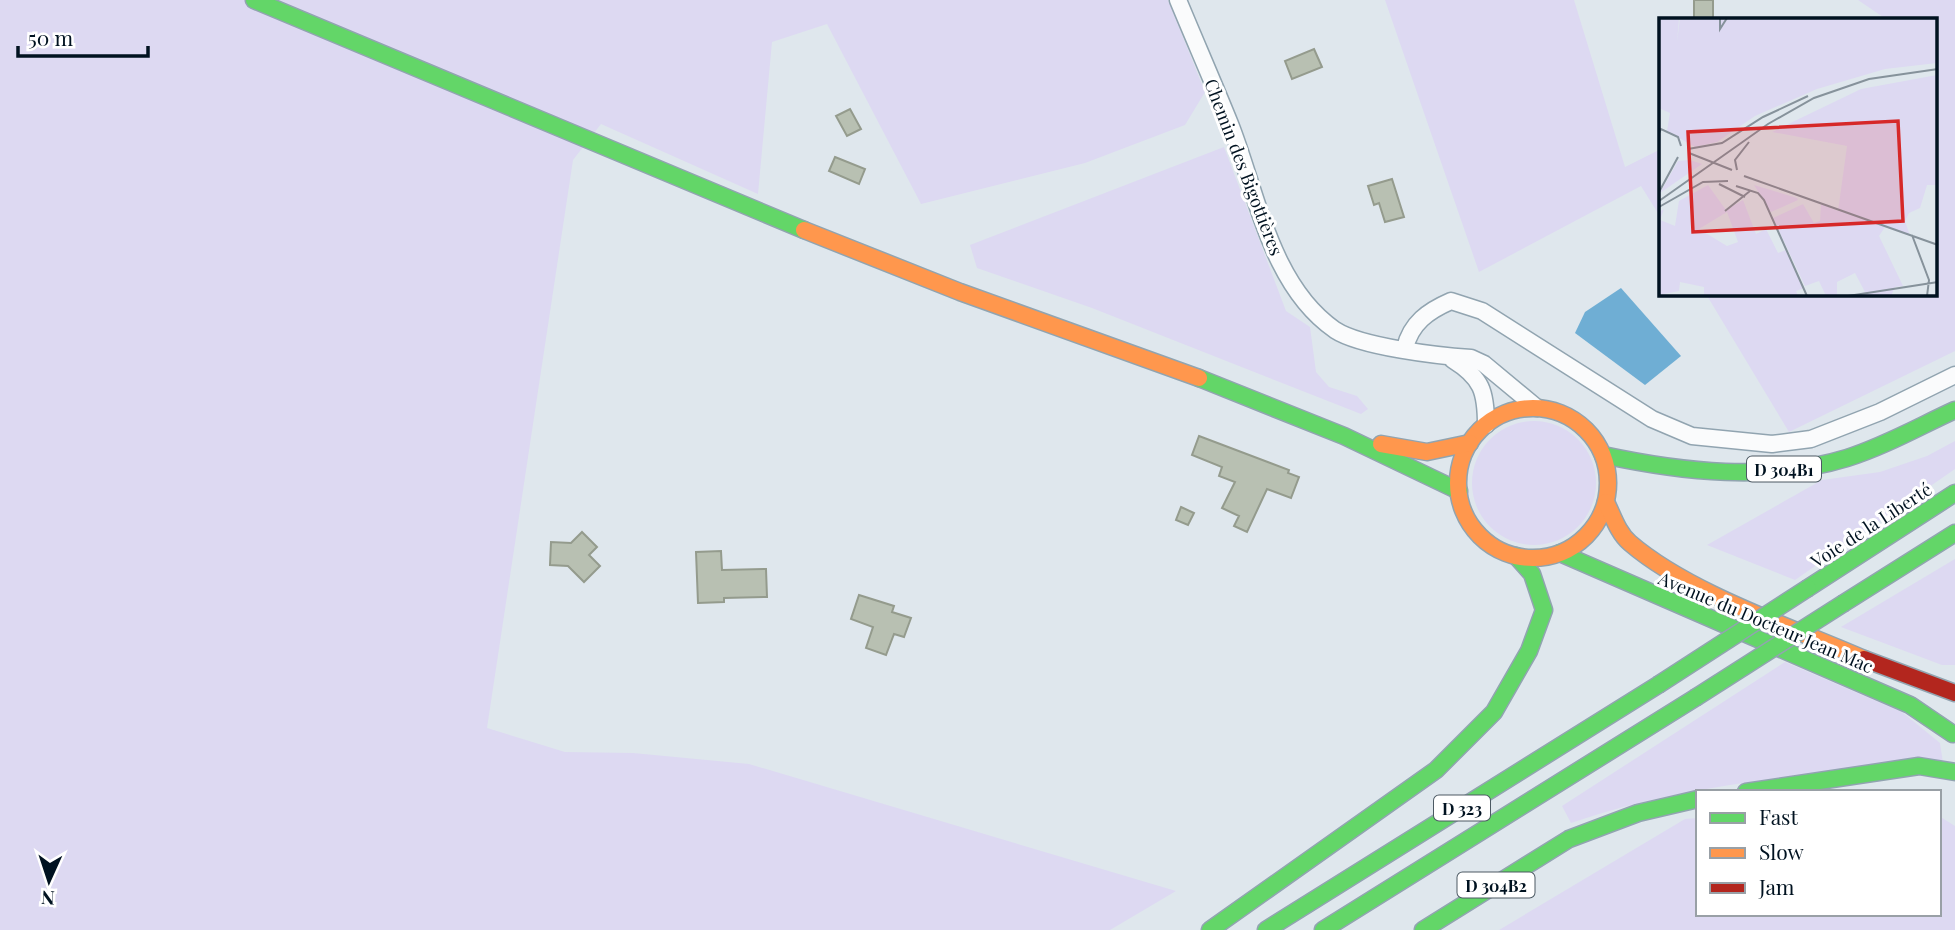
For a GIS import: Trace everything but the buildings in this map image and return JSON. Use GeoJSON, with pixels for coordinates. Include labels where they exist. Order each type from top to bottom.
{"type":"FeatureCollection","features":[{"type":"Feature","properties":{"kind":"main road"},"geometry":{"type":"LineString","coordinates":[[254,0],[765,215],[960,292],[1217,384],[1345,436],[1459,491]]}},
{"type":"Feature","properties":{"kind":"main road"},"geometry":{"type":"LineString","coordinates":[[1537,408],[1558,412],[1577,422],[1592,437],[1603,455],[1608,478],[1606,502],[1589,533],[1560,553],[1538,558],[1516,556],[1495,548],[1468,521],[1459,491],[1459,475],[1470,443],[1486,425],[1501,415],[1537,408]]}},
{"type":"Feature","properties":{"kind":"main road","name":"D 304B1"},"geometry":{"type":"LineString","coordinates":[[1603,455],[1660,466],[1794,468],[1833,462],[1955,410]]}},
{"type":"Feature","properties":{"kind":"main road"},"geometry":{"type":"LineString","coordinates":[[1345,436],[1427,452],[1470,443]]}},
{"type":"Feature","properties":{"kind":"main road","name":"Voie de la Liberté"},"geometry":{"type":"LineString","coordinates":[[1266,930],[1658,685],[1955,493]]}},
{"type":"Feature","properties":{"kind":"main road","name":"Avenue du Docteur Jean Mac"},"geometry":{"type":"LineString","coordinates":[[1606,502],[1621,533],[1630,543],[1686,581],[1894,672],[1955,693]]}},
{"type":"Feature","properties":{"kind":"main road","name":"D 323"},"geometry":{"type":"LineString","coordinates":[[1323,930],[1955,533]]}},
{"type":"Feature","properties":{"kind":"main road","name":"Avenue du Docteur Jean Mac"},"geometry":{"type":"LineString","coordinates":[[1560,553],[1910,705],[1954,750]]}},
{"type":"Feature","properties":{"kind":"main road"},"geometry":{"type":"LineString","coordinates":[[1210,930],[1436,771],[1494,712],[1530,651],[1544,610],[1540,591],[1532,574],[1516,556]]}},
{"type":"Feature","properties":{"kind":"main road"},"geometry":{"type":"LineString","coordinates":[[1759,790],[1919,766],[1954,750]]}},
{"type":"Feature","properties":{"kind":"main road","name":"D 304B2"},"geometry":{"type":"LineString","coordinates":[[1423,930],[1569,839],[1637,813],[1696,799]]}},
{"type":"Feature","properties":{"kind":"street","name":"Chemin des Bigottières"},"geometry":{"type":"LineString","coordinates":[[1178,0],[1231,125],[1279,261],[1307,305],[1336,331],[1357,340],[1471,358],[1484,364],[1537,408]]}},
{"type":"Feature","properties":{"kind":"street"},"geometry":{"type":"LineString","coordinates":[[1405,348],[1415,324],[1431,310],[1451,301],[1482,311],[1652,419],[1692,436],[1772,444],[1811,439],[1880,412],[1955,375]]}},
{"type":"Feature","properties":{"kind":"street"},"geometry":{"type":"LineString","coordinates":[[1448,356],[1472,371],[1484,393],[1486,425]]}},
{"type":"Feature","properties":{"kind":"shaded area"},"geometry":{"type":"Polygon","coordinates":[[[0,0],[1168,0],[1205,92],[1185,125],[1085,163],[921,204],[827,24],[772,42],[758,194],[601,124],[573,160],[487,728],[565,752],[633,753],[749,764],[1176,891],[1110,930],[0,930],[0,0]]]}},
{"type":"Feature","properties":{"kind":"shaded area"},"geometry":{"type":"Polygon","coordinates":[[[1385,0],[1574,0],[1625,167],[1659,150],[1659,215],[1641,186],[1479,272],[1385,0]]]}},
{"type":"Feature","properties":{"kind":"shaded area"},"geometry":{"type":"Polygon","coordinates":[[[1858,0],[1955,0],[1955,351],[1789,432],[1707,296],[1938,296],[1938,18],[1885,18],[1858,0]]]}},
{"type":"Feature","properties":{"kind":"shaded area"},"geometry":{"type":"Polygon","coordinates":[[[1224,147],[1286,311],[1310,327],[1316,372],[1329,387],[1357,396],[1368,409],[1361,414],[1092,308],[977,268],[970,245],[1224,147]]]}},
{"type":"Feature","properties":{"kind":"shaded area"},"geometry":{"type":"Polygon","coordinates":[[[1534,421],[1558,426],[1578,439],[1591,459],[1596,483],[1591,507],[1578,527],[1558,540],[1534,545],[1510,540],[1490,527],[1477,507],[1472,483],[1477,459],[1490,439],[1510,426],[1534,421]]]}},
{"type":"Feature","properties":{"kind":"shaded area"},"geometry":{"type":"Polygon","coordinates":[[[1955,441],[1955,469],[1795,580],[1707,545],[1822,480],[1880,472],[1927,456],[1955,441]]]}},
{"type":"Feature","properties":{"kind":"shaded area"},"geometry":{"type":"Polygon","coordinates":[[[1955,559],[1955,665],[1942,665],[1841,627],[1955,559]]]}},
{"type":"Feature","properties":{"kind":"shaded area"},"geometry":{"type":"Polygon","coordinates":[[[1785,662],[1902,712],[1940,743],[1943,763],[1755,781],[1696,790],[1571,823],[1562,806],[1785,662]]]}},
{"type":"Feature","properties":{"kind":"shaded area"},"geometry":{"type":"Polygon","coordinates":[[[1941,817],[1955,826],[1955,930],[1499,930],[1685,819],[1696,818],[1696,916],[1941,916],[1941,817]]]}},
{"type":"Feature","properties":{"kind":"water"},"geometry":{"type":"Polygon","coordinates":[[[1621,288],[1681,356],[1645,385],[1575,333],[1585,312],[1621,288]]]}},
{"type":"Feature","properties":{"kind":"traffic: fast"},"geometry":{"type":"LineString","coordinates":[[254,0],[804,230]]}},
{"type":"Feature","properties":{"kind":"traffic: fast"},"geometry":{"type":"LineString","coordinates":[[1199,378],[1344,436],[1459,491]]}},
{"type":"Feature","properties":{"kind":"traffic: fast"},"geometry":{"type":"LineString","coordinates":[[1603,455],[1694,470],[1787,470],[1847,458],[1889,442],[1955,410]]}},
{"type":"Feature","properties":{"kind":"traffic: fast"},"geometry":{"type":"LineString","coordinates":[[1808,588],[1955,493]]}},
{"type":"Feature","properties":{"kind":"traffic: fast"},"geometry":{"type":"LineString","coordinates":[[1844,603],[1955,533]]}},
{"type":"Feature","properties":{"kind":"traffic: fast"},"geometry":{"type":"LineString","coordinates":[[1560,553],[1910,705],[1953,734]]}},
{"type":"Feature","properties":{"kind":"traffic: fast"},"geometry":{"type":"LineString","coordinates":[[1210,930],[1436,770],[1494,712],[1529,651],[1544,610],[1532,574],[1516,556]]}},
{"type":"Feature","properties":{"kind":"traffic: fast"},"geometry":{"type":"LineString","coordinates":[[1658,685],[1808,588]]}},
{"type":"Feature","properties":{"kind":"traffic: fast"},"geometry":{"type":"LineString","coordinates":[[1695,698],[1844,603]]}},
{"type":"Feature","properties":{"kind":"traffic: fast"},"geometry":{"type":"LineString","coordinates":[[1266,930],[1658,685]]}},
{"type":"Feature","properties":{"kind":"traffic: fast"},"geometry":{"type":"LineString","coordinates":[[1323,930],[1695,698]]}},
{"type":"Feature","properties":{"kind":"traffic: fast"},"geometry":{"type":"LineString","coordinates":[[1759,790],[1919,766],[1955,772]]}},
{"type":"Feature","properties":{"kind":"traffic: fast"},"geometry":{"type":"LineString","coordinates":[[1423,930],[1569,839],[1638,813],[1696,799]]}},
{"type":"Feature","properties":{"kind":"traffic: slow"},"geometry":{"type":"LineString","coordinates":[[804,230],[960,292],[1199,378]]}},
{"type":"Feature","properties":{"kind":"traffic: slow"},"geometry":{"type":"LineString","coordinates":[[1533,408],[1562,414],[1586,430],[1602,454],[1608,483],[1602,512],[1586,536],[1562,552],[1533,558],[1504,552],[1480,536],[1464,512],[1458,483],[1464,454],[1480,430],[1504,414],[1533,408]]}},
{"type":"Feature","properties":{"kind":"traffic: slow"},"geometry":{"type":"LineString","coordinates":[[1381,444],[1427,452],[1470,443]]}},
{"type":"Feature","properties":{"kind":"traffic: slow"},"geometry":{"type":"LineString","coordinates":[[1606,502],[1626,539],[1681,578],[1742,608],[1864,659]]}},
{"type":"Feature","properties":{"kind":"traffic: jam"},"geometry":{"type":"LineString","coordinates":[[1864,659],[1955,693]]}}]}
